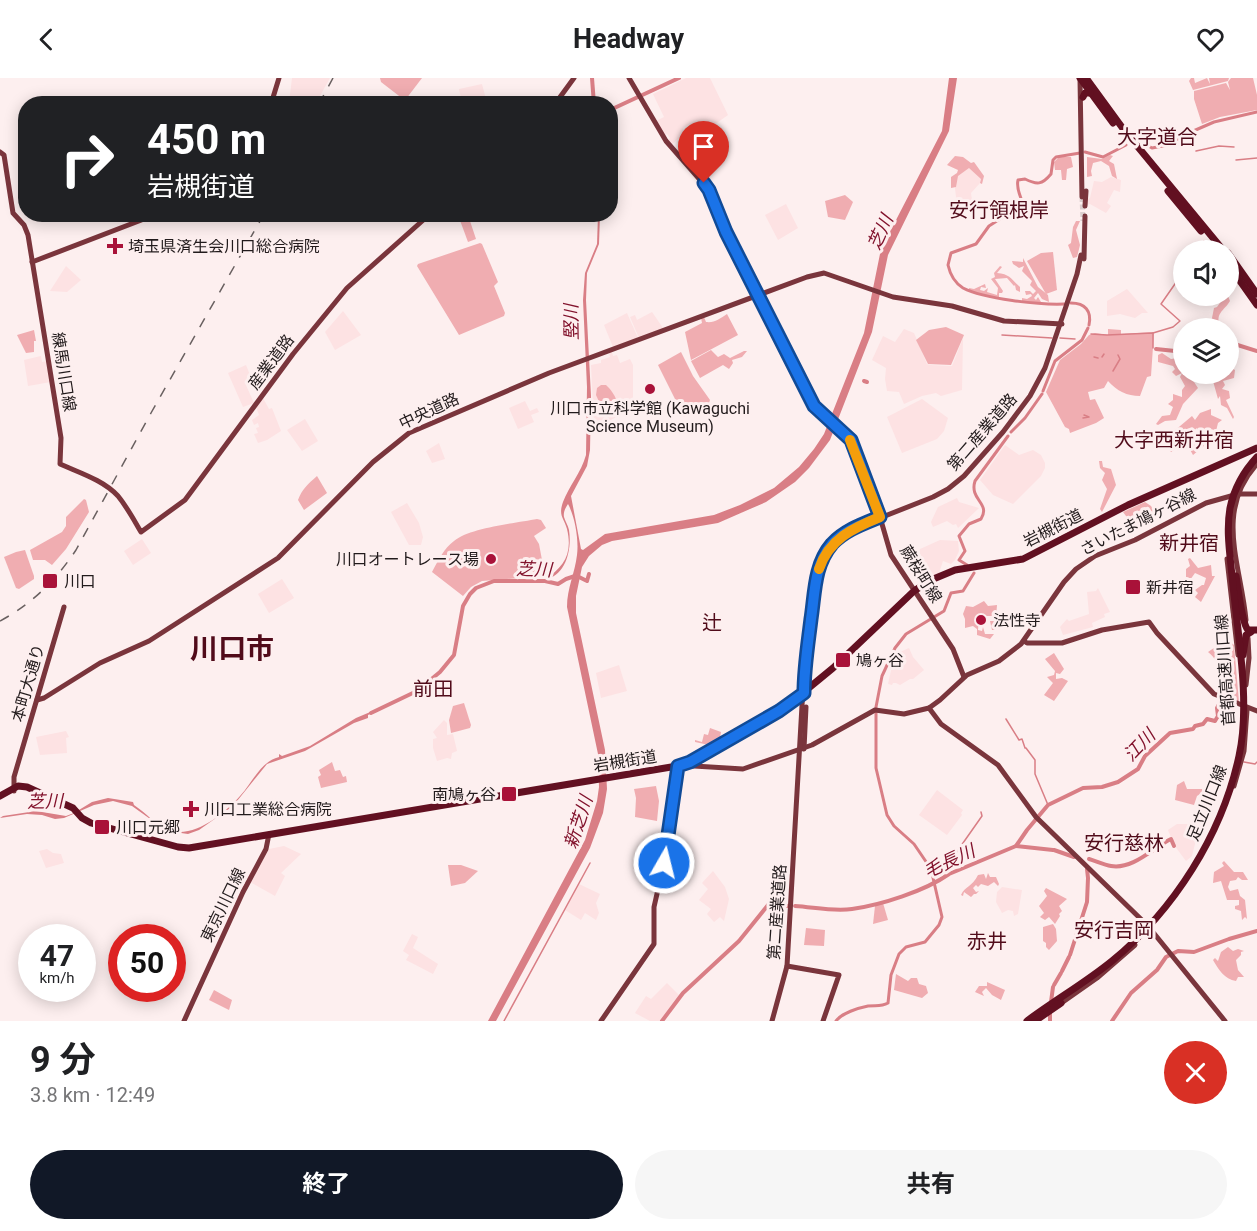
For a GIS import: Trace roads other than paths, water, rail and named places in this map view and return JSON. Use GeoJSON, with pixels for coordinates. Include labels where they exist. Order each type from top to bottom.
{"type":"FeatureCollection","features":[{"type":"Feature","properties":{"kind":"highway"},"geometry":{"type":"LineString","coordinates":[[1085,82],[1213,240]]}},
{"type":"Feature","properties":{"kind":"highway"},"geometry":{"type":"LineString","coordinates":[[1085,82],[1213,240]]}},
{"type":"Feature","properties":{"kind":"highway"},"geometry":{"type":"LineString","coordinates":[[1169,187],[1213,240]]}},
{"type":"Feature","properties":{"kind":"highway"},"geometry":{"type":"LineString","coordinates":[[1239,274],[1257,298]]}},
{"type":"Feature","properties":{"kind":"highway"},"geometry":{"type":"LineString","coordinates":[[1239,274],[1257,298]]}},
{"type":"Feature","properties":{"kind":"highway"},"geometry":{"type":"LineString","coordinates":[[1239,274],[1257,298]]}},
{"type":"Feature","properties":{"kind":"highway","name":"首都高速川口線"},"geometry":{"type":"LineString","coordinates":[[1031,1021],[1097,978],[1132,946],[1173,900],[1200,859],[1225,810],[1241,758],[1245,725],[1244,678],[1231,530],[1233,507],[1236,493],[1256,457]]}},
{"type":"Feature","properties":{"kind":"highway","name":"首都高速川口線"},"geometry":{"type":"LineString","coordinates":[[1031,1021],[1099,972],[1128,947],[1164,908],[1197,861],[1223,808],[1240,755],[1244,712],[1229,519],[1234,493],[1256,457]]}},
{"type":"Feature","properties":{"kind":"highway","name":"岩槻街道"},"geometry":{"type":"LineString","coordinates":[[14,789],[30,790],[77,813],[90,825],[180,849],[678,767],[779,711],[805,693],[915,592],[944,574],[1013,563],[1028,558],[1128,506],[1256,457]]}},
{"type":"Feature","properties":{"kind":"highway"},"geometry":{"type":"LineString","coordinates":[[1225,533],[1238,642]]}},
{"type":"Feature","properties":{"kind":"highway"},"geometry":{"type":"LineString","coordinates":[[1234,537],[1233,551],[1238,596],[1242,606],[1245,629],[1257,631]]}},
{"type":"Feature","properties":{"kind":"highway"},"geometry":{"type":"LineString","coordinates":[[1244,678],[1246,635],[1257,631]]}},
{"type":"Feature","properties":{"kind":"highway"},"geometry":{"type":"LineString","coordinates":[[0,797],[14,789]]}},
{"type":"Feature","properties":{"kind":"highway"},"geometry":{"type":"LineString","coordinates":[[1031,1021],[1096,976]]}},
{"type":"Feature","properties":{"kind":"main road"},"geometry":{"type":"LineString","coordinates":[[274,96],[279,78]]}},
{"type":"Feature","properties":{"kind":"main road"},"geometry":{"type":"LineString","coordinates":[[561,96],[574,78]]}},
{"type":"Feature","properties":{"kind":"main road","name":"蕨桜町線"},"geometry":{"type":"LineString","coordinates":[[629,78],[666,141],[709,190],[723,227],[815,409],[851,440],[881,518],[892,558],[958,660],[964,677]]}},
{"type":"Feature","properties":{"kind":"main road"},"geometry":{"type":"LineString","coordinates":[[1082,199],[1085,82]]}},
{"type":"Feature","properties":{"kind":"main road"},"geometry":{"type":"LineString","coordinates":[[1085,82],[1083,161],[1085,206]]}},
{"type":"Feature","properties":{"kind":"main road","name":"練馬川口線"},"geometry":{"type":"LineString","coordinates":[[0,152],[4,155],[13,213],[18,219]]}},
{"type":"Feature","properties":{"kind":"main road"},"geometry":{"type":"LineString","coordinates":[[1073,289],[1085,256],[1084,216]]}},
{"type":"Feature","properties":{"kind":"main road","name":"練馬川口線"},"geometry":{"type":"LineString","coordinates":[[20,222],[26,229],[61,438],[60,464],[96,480],[113,492],[140,531]]}},
{"type":"Feature","properties":{"kind":"main road"},"geometry":{"type":"LineString","coordinates":[[32,262],[136,222]]}},
{"type":"Feature","properties":{"kind":"main road","name":"産業道路"},"geometry":{"type":"LineString","coordinates":[[140,531],[177,508],[185,500],[291,357],[347,288],[421,222]]}},
{"type":"Feature","properties":{"kind":"main road","name":"第二産業道路"},"geometry":{"type":"LineString","coordinates":[[773,1021],[788,966],[805,693],[820,573],[827,555],[849,532],[947,492],[968,475],[1018,417],[1032,398],[1046,369],[1082,255]]}},
{"type":"Feature","properties":{"kind":"main road","name":"中央道路"},"geometry":{"type":"LineString","coordinates":[[37,700],[44,698],[102,662],[149,641],[276,559],[373,462],[406,435],[545,375],[758,296],[821,273],[891,296],[952,306],[1006,321],[1061,324]]}},
{"type":"Feature","properties":{"kind":"main road","name":"さいたま鳩ヶ谷線"},"geometry":{"type":"LineString","coordinates":[[689,762],[743,770],[802,749],[876,710],[897,714],[929,708],[964,677],[1003,659],[1024,641],[1062,585],[1073,571],[1086,562],[1104,551],[1139,539],[1200,505],[1236,493],[1257,494]]}},
{"type":"Feature","properties":{"kind":"main road","name":"足立川口線"},"geometry":{"type":"LineString","coordinates":[[1031,1021],[1124,956],[1190,877],[1220,822],[1241,762],[1245,740],[1244,707],[1225,533],[1228,510],[1236,493]]}},
{"type":"Feature","properties":{"kind":"main road","name":"足立川口線"},"geometry":{"type":"LineString","coordinates":[[1236,493],[1233,516],[1234,537],[1248,638],[1244,707]]}},
{"type":"Feature","properties":{"kind":"main road","name":"本町大通り"},"geometry":{"type":"LineString","coordinates":[[14,789],[18,766],[63,607]]}},
{"type":"Feature","properties":{"kind":"main road"},"geometry":{"type":"LineString","coordinates":[[1024,641],[1027,643],[1059,643],[1102,630],[1149,622],[1212,693],[1257,711]]}},
{"type":"Feature","properties":{"kind":"main road","name":"第二産業道路"},"geometry":{"type":"LineString","coordinates":[[803,717],[812,625]]}},
{"type":"Feature","properties":{"kind":"main road"},"geometry":{"type":"LineString","coordinates":[[929,708],[941,724],[998,765],[1037,818],[1150,927],[1225,1021]]}},
{"type":"Feature","properties":{"kind":"main road"},"geometry":{"type":"LineString","coordinates":[[602,1021],[654,944],[654,907],[664,863],[678,767]]}},
{"type":"Feature","properties":{"kind":"main road","name":"東京川口線"},"geometry":{"type":"LineString","coordinates":[[184,1021],[243,892],[266,849],[269,835]]}},
{"type":"Feature","properties":{"kind":"main road"},"geometry":{"type":"LineString","coordinates":[[788,966],[839,975],[824,1021]]}},
{"type":"Feature","properties":{"kind":"main road","name":"足立川口線"},"geometry":{"type":"LineString","coordinates":[[1031,1021],[1096,976]]}},
{"type":"Feature","properties":{"kind":"waterway","name":"竪川"},"geometry":{"type":"LineString","coordinates":[[592,78],[593,96]]}},
{"type":"Feature","properties":{"kind":"waterway"},"geometry":{"type":"LineString","coordinates":[[618,106],[679,78]]}},
{"type":"Feature","properties":{"kind":"waterway"},"geometry":{"type":"LineString","coordinates":[[1143,143],[1152,148],[1168,145],[1214,122],[1257,112]]}},
{"type":"Feature","properties":{"kind":"waterway"},"geometry":{"type":"LineString","coordinates":[[1085,152],[1103,157],[1126,145]]}},
{"type":"Feature","properties":{"kind":"waterway"},"geometry":{"type":"LineString","coordinates":[[1196,151],[1219,146],[1234,147]]}},
{"type":"Feature","properties":{"kind":"waterway"},"geometry":{"type":"LineString","coordinates":[[1064,304],[1012,300],[972,292],[958,284],[948,265],[951,253],[976,244],[989,226],[1003,217],[1017,217],[1023,214],[1018,180],[1042,182],[1051,174],[1053,160],[1056,157],[1080,153]]}},
{"type":"Feature","properties":{"kind":"waterway"},"geometry":{"type":"LineString","coordinates":[[1236,160],[1257,158]]}},
{"type":"Feature","properties":{"kind":"waterway"},"geometry":{"type":"LineString","coordinates":[[1153,333],[1173,327],[1180,321],[1161,304],[1173,287]]}},
{"type":"Feature","properties":{"kind":"waterway"},"geometry":{"type":"LineString","coordinates":[[1071,303],[1084,306],[1088,312],[1089,325]]}},
{"type":"Feature","properties":{"kind":"waterway"},"geometry":{"type":"LineString","coordinates":[[1043,391],[1055,361],[1082,340],[1088,328]]}},
{"type":"Feature","properties":{"kind":"waterway"},"geometry":{"type":"LineString","coordinates":[[1091,334],[1153,333],[1153,348]]}},
{"type":"Feature","properties":{"kind":"waterway"},"geometry":{"type":"LineString","coordinates":[[1002,335],[1052,338]]}},
{"type":"Feature","properties":{"kind":"waterway"},"geometry":{"type":"LineString","coordinates":[[1060,338],[1075,339]]}},
{"type":"Feature","properties":{"kind":"waterway"},"geometry":{"type":"LineString","coordinates":[[1239,345],[1257,351]]}},
{"type":"Feature","properties":{"kind":"waterway"},"geometry":{"type":"LineString","coordinates":[[1156,349],[1173,351]]}},
{"type":"Feature","properties":{"kind":"waterway"},"geometry":{"type":"LineString","coordinates":[[1113,371],[1120,359],[1118,355]]}},
{"type":"Feature","properties":{"kind":"waterway"},"geometry":{"type":"LineString","coordinates":[[1094,357],[1098,358]]}},
{"type":"Feature","properties":{"kind":"waterway"},"geometry":{"type":"LineString","coordinates":[[1011,432],[1025,418],[1042,394]]}},
{"type":"Feature","properties":{"kind":"waterway"},"geometry":{"type":"LineString","coordinates":[[1083,418],[1089,417],[1084,415]]}},
{"type":"Feature","properties":{"kind":"waterway"},"geometry":{"type":"LineString","coordinates":[[967,565],[959,560],[965,551],[959,536],[969,524],[981,519],[983,514],[982,505],[975,493],[975,481],[1008,436]]}},
{"type":"Feature","properties":{"kind":"waterway"},"geometry":{"type":"LineString","coordinates":[[836,1021],[855,1010],[888,1003],[891,975],[899,954],[906,947],[925,942],[939,925],[942,917],[931,869],[914,844],[894,826],[887,815],[876,768],[876,707],[882,676],[895,648],[906,634],[944,611],[951,593],[963,591],[974,573]]}},
{"type":"Feature","properties":{"kind":"waterway"},"geometry":{"type":"LineString","coordinates":[[577,576],[587,581],[589,574]]}},
{"type":"Feature","properties":{"kind":"waterway","name":"芝川"},"geometry":{"type":"LineString","coordinates":[[371,713],[417,691],[440,672],[454,655],[463,606],[476,588],[494,581],[545,581],[558,584],[575,576]]}},
{"type":"Feature","properties":{"kind":"waterway","name":"毛長川"},"geometry":{"type":"LineString","coordinates":[[795,906],[838,910],[876,904],[915,891],[1016,846],[1048,805],[1083,788],[1102,787],[1118,782],[1138,769],[1145,756],[1170,733],[1193,729],[1207,719],[1215,721],[1218,716],[1217,708],[1223,697]]}},
{"type":"Feature","properties":{"kind":"waterway"},"geometry":{"type":"LineString","coordinates":[[1006,719],[1035,760],[1035,774],[1048,805]]}},
{"type":"Feature","properties":{"kind":"waterway"},"geometry":{"type":"LineString","coordinates":[[1244,762],[1255,764],[1257,762]]}},
{"type":"Feature","properties":{"kind":"waterway"},"geometry":{"type":"LineString","coordinates":[[933,874],[944,870],[982,816],[981,812]]}},
{"type":"Feature","properties":{"kind":"waterway"},"geometry":{"type":"LineString","coordinates":[[1089,859],[1108,865],[1127,865],[1171,839],[1174,846]]}},
{"type":"Feature","properties":{"kind":"waterway"},"geometry":{"type":"LineString","coordinates":[[1016,846],[1053,850]]}},
{"type":"Feature","properties":{"kind":"waterway"},"geometry":{"type":"LineString","coordinates":[[1054,850],[1074,857]]}},
{"type":"Feature","properties":{"kind":"waterway"},"geometry":{"type":"LineString","coordinates":[[504,1021],[590,863]]}},
{"type":"Feature","properties":{"kind":"waterway"},"geometry":{"type":"LineString","coordinates":[[1070,955],[1087,902],[1087,869]]}},
{"type":"Feature","properties":{"kind":"waterway","name":"毛長川"},"geometry":{"type":"LineString","coordinates":[[662,1021],[683,993],[739,941],[768,905],[789,906]]}},
{"type":"Feature","properties":{"kind":"waterway"},"geometry":{"type":"LineString","coordinates":[[1112,1021],[1131,993],[1157,970],[1166,957],[1178,951],[1194,952],[1257,931]]}},
{"type":"Feature","properties":{"kind":"waterway"},"geometry":{"type":"LineString","coordinates":[[1062,971],[1069,957]]}},
{"type":"Feature","properties":{"kind":"waterway"},"geometry":{"type":"LineString","coordinates":[[1054,985],[1061,973]]}},
{"type":"Feature","properties":{"kind":"waterway"},"geometry":{"type":"LineString","coordinates":[[1051,1002],[1053,987]]}},
{"type":"Feature","properties":{"kind":"waterway"},"geometry":{"type":"LineString","coordinates":[[1050,1014],[1050,1021]]}},
{"type":"Feature","properties":{"kind":"tunnel"},"geometry":{"type":"LineString","coordinates":[[1082,197],[1083,221]]}},
{"type":"Feature","properties":{"kind":"railway"},"geometry":{"type":"LineString","coordinates":[[323,96],[333,78]]}},
{"type":"Feature","properties":{"kind":"railway"},"geometry":{"type":"LineString","coordinates":[[0,621],[23,607],[42,590],[76,550],[259,222]]}},
{"type":"Feature","properties":{"kind":"place","name":"埼玉県済生会川口総合病院"},"geometry":{"type":"Point","coordinates":[115,246]}},
{"type":"Feature","properties":{"kind":"place","name":"川口市立科学館 (Kawaguchi Science Museum)"},"geometry":{"type":"Point","coordinates":[650,389]}},
{"type":"Feature","properties":{"kind":"place","name":"川口オートレース場"},"geometry":{"type":"Point","coordinates":[491,559]}},
{"type":"Feature","properties":{"kind":"place","name":"川口"},"geometry":{"type":"Point","coordinates":[50,581]}},
{"type":"Feature","properties":{"kind":"place","name":"新井宿"},"geometry":{"type":"Point","coordinates":[1133,587]}},
{"type":"Feature","properties":{"kind":"place","name":"法性寺"},"geometry":{"type":"Point","coordinates":[981,620]}},
{"type":"Feature","properties":{"kind":"place","name":"鳩ヶ谷"},"geometry":{"type":"Point","coordinates":[843,660]}},
{"type":"Feature","properties":{"kind":"place","name":"南鳩ヶ谷"},"geometry":{"type":"Point","coordinates":[509,794]}},
{"type":"Feature","properties":{"kind":"place","name":"川口工業総合病院"},"geometry":{"type":"Point","coordinates":[191,809]}},
{"type":"Feature","properties":{"kind":"place","name":"川口元郷"},"geometry":{"type":"Point","coordinates":[102,827]}},
{"type":"Feature","properties":{"kind":"district","name":"大字道合"},"geometry":{"type":"Point","coordinates":[1157,137]}},
{"type":"Feature","properties":{"kind":"district","name":"安行領根岸"},"geometry":{"type":"Point","coordinates":[999,210]}},
{"type":"Feature","properties":{"kind":"district","name":"大字西新井宿"},"geometry":{"type":"Point","coordinates":[1174,440]}},
{"type":"Feature","properties":{"kind":"district","name":"新井宿"},"geometry":{"type":"Point","coordinates":[1189,543]}},
{"type":"Feature","properties":{"kind":"district","name":"辻"},"geometry":{"type":"Point","coordinates":[712,623]}},
{"type":"Feature","properties":{"kind":"district","name":"川口市"},"geometry":{"type":"Point","coordinates":[232,648]}},
{"type":"Feature","properties":{"kind":"district","name":"前田"},"geometry":{"type":"Point","coordinates":[433,689]}},
{"type":"Feature","properties":{"kind":"district","name":"安行慈林"},"geometry":{"type":"Point","coordinates":[1124,843]}},
{"type":"Feature","properties":{"kind":"district","name":"安行吉岡"},"geometry":{"type":"Point","coordinates":[1114,930]}},
{"type":"Feature","properties":{"kind":"district","name":"赤井"},"geometry":{"type":"Point","coordinates":[987,941]}},
{"type":"Feature","properties":{"kind":"water label","name":"江川"},"geometry":{"type":"Point","coordinates":[1139,745]}},
{"type":"Feature","properties":{"kind":"water label","name":"新芝川"},"geometry":{"type":"Point","coordinates":[578,822]}}]}
